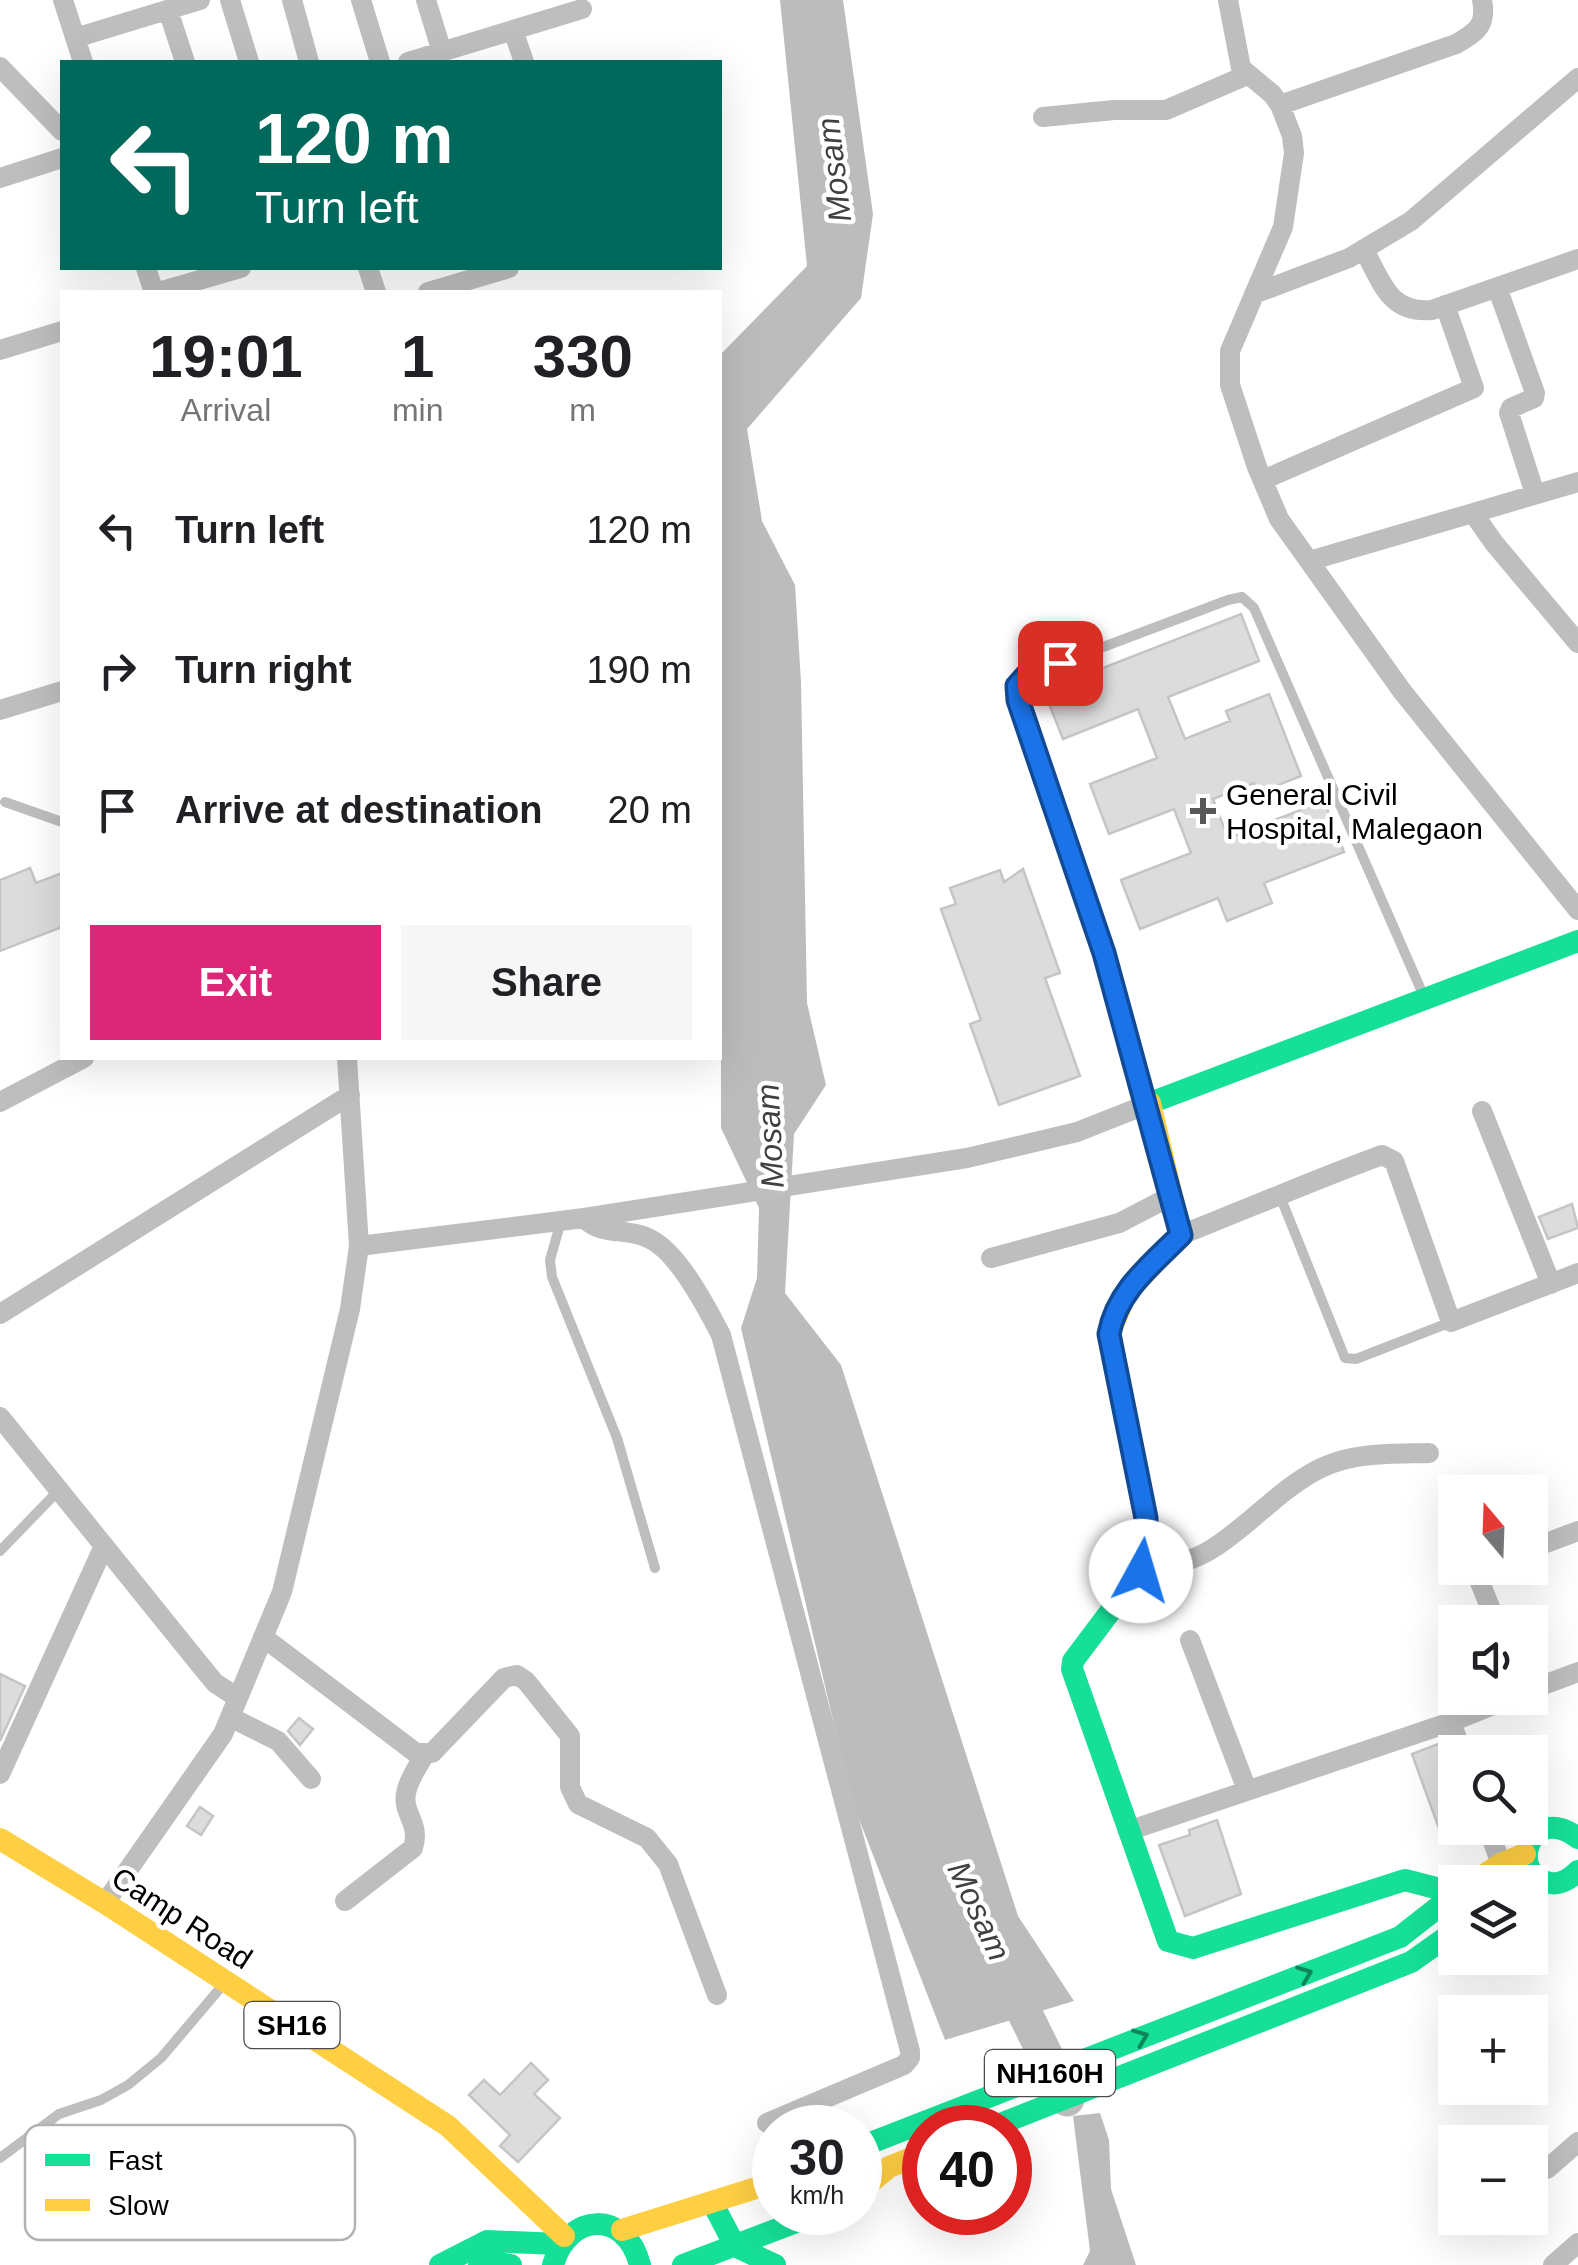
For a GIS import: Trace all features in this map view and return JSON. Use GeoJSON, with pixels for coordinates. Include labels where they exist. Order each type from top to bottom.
{"type":"FeatureCollection","features":[{"type":"Feature","properties":{"kind":"main road"},"geometry":{"type":"LineString","coordinates":[[1438,1889],[1404,1880],[1193,1948],[1168,1941],[1072,1669],[1073,1661],[1141,1571],[1147,1544],[1146,1518],[1109,1334],[1122,1296],[1181,1235],[1148,1104],[1578,941]]}},
{"type":"Feature","properties":{"kind":"main road"},"geometry":{"type":"LineString","coordinates":[[1528,1865],[1525,1854],[1530,1839],[1541,1828],[1557,1825],[1576,1832]]}},
{"type":"Feature","properties":{"kind":"main road","name":"Camp Road"},"geometry":{"type":"LineString","coordinates":[[0,1839],[448,2126],[559,2248]]}},
{"type":"Feature","properties":{"kind":"main road"},"geometry":{"type":"LineString","coordinates":[[1501,1864],[1525,1854]]}},
{"type":"Feature","properties":{"kind":"main road"},"geometry":{"type":"LineString","coordinates":[[1548,1884],[1559,1884],[1577,1876]]}},
{"type":"Feature","properties":{"kind":"main road","name":"NH160H"},"geometry":{"type":"LineString","coordinates":[[882,2138],[1400,1937],[1438,1907]]}},
{"type":"Feature","properties":{"kind":"main road","name":"NH160H"},"geometry":{"type":"LineString","coordinates":[[1032,2112],[1412,1962],[1438,1943]]}},
{"type":"Feature","properties":{"kind":"main road"},"geometry":{"type":"LineString","coordinates":[[622,2230],[752,2190]]}},
{"type":"Feature","properties":{"kind":"main road"},"geometry":{"type":"LineString","coordinates":[[713,2204],[735,2246],[775,2265]]}},
{"type":"Feature","properties":{"kind":"main road"},"geometry":{"type":"LineString","coordinates":[[440,2265],[488,2242],[559,2248],[574,2228],[599,2222],[622,2230],[638,2250],[640,2265]]}},
{"type":"Feature","properties":{"kind":"main road"},"geometry":{"type":"LineString","coordinates":[[684,2265],[763,2235]]}},
{"type":"Feature","properties":{"kind":"main road"},"geometry":{"type":"LineString","coordinates":[[478,2265],[510,2265]]}},
{"type":"Feature","properties":{"kind":"street"},"geometry":{"type":"LineString","coordinates":[[62,0],[82,60]]}},
{"type":"Feature","properties":{"kind":"street"},"geometry":{"type":"LineString","coordinates":[[75,38],[160,8],[200,0]]}},
{"type":"Feature","properties":{"kind":"street"},"geometry":{"type":"LineString","coordinates":[[230,0],[247,60]]}},
{"type":"Feature","properties":{"kind":"street"},"geometry":{"type":"LineString","coordinates":[[292,0],[308,60]]}},
{"type":"Feature","properties":{"kind":"street"},"geometry":{"type":"LineString","coordinates":[[361,0],[379,60]]}},
{"type":"Feature","properties":{"kind":"street"},"geometry":{"type":"LineString","coordinates":[[426,0],[442,52]]}},
{"type":"Feature","properties":{"kind":"street"},"geometry":{"type":"LineString","coordinates":[[1228,0],[1238,60],[1247,75],[1280,105],[1292,136],[1292,176],[1283,227],[1235,334],[1229,363],[1238,410],[1262,480],[1280,519],[1402,691],[1578,910]]}},
{"type":"Feature","properties":{"kind":"street"},"geometry":{"type":"LineString","coordinates":[[1280,105],[1456,44],[1484,22],[1482,0]]}},
{"type":"Feature","properties":{"kind":"street"},"geometry":{"type":"LineString","coordinates":[[160,8],[184,60]]}},
{"type":"Feature","properties":{"kind":"street"},"geometry":{"type":"LineString","coordinates":[[415,60],[582,9]]}},
{"type":"Feature","properties":{"kind":"street"},"geometry":{"type":"LineString","coordinates":[[513,30],[523,60]]}},
{"type":"Feature","properties":{"kind":"street"},"geometry":{"type":"LineString","coordinates":[[0,67],[60,129]]}},
{"type":"Feature","properties":{"kind":"street"},"geometry":{"type":"LineString","coordinates":[[1043,117],[1166,110],[1247,75]]}},
{"type":"Feature","properties":{"kind":"street"},"geometry":{"type":"LineString","coordinates":[[1254,294],[1364,250],[1411,221],[1578,78]]}},
{"type":"Feature","properties":{"kind":"street"},"geometry":{"type":"LineString","coordinates":[[0,178],[60,159]]}},
{"type":"Feature","properties":{"kind":"street"},"geometry":{"type":"LineString","coordinates":[[1364,250],[1396,303],[1416,312],[1578,259]]}},
{"type":"Feature","properties":{"kind":"street"},"geometry":{"type":"LineString","coordinates":[[163,290],[234,270]]}},
{"type":"Feature","properties":{"kind":"street"},"geometry":{"type":"LineString","coordinates":[[435,290],[502,270]]}},
{"type":"Feature","properties":{"kind":"street"},"geometry":{"type":"LineString","coordinates":[[1497,287],[1535,393],[1534,398],[1509,410],[1535,494]]}},
{"type":"Feature","properties":{"kind":"street"},"geometry":{"type":"LineString","coordinates":[[1262,480],[1474,388],[1446,305]]}},
{"type":"Feature","properties":{"kind":"street"},"geometry":{"type":"LineString","coordinates":[[0,350],[60,332]]}},
{"type":"Feature","properties":{"kind":"street"},"geometry":{"type":"LineString","coordinates":[[1309,560],[1578,482]]}},
{"type":"Feature","properties":{"kind":"street"},"geometry":{"type":"LineString","coordinates":[[1473,513],[1578,643]]}},
{"type":"Feature","properties":{"kind":"street"},"geometry":{"type":"LineString","coordinates":[[0,710],[60,693]]}},
{"type":"Feature","properties":{"kind":"street"},"geometry":{"type":"LineString","coordinates":[[0,1102],[80,1060]]}},
{"type":"Feature","properties":{"kind":"street"},"geometry":{"type":"LineString","coordinates":[[105,1903],[223,1734],[282,1592],[350,1308],[359,1246],[347,1060]]}},
{"type":"Feature","properties":{"kind":"street"},"geometry":{"type":"LineString","coordinates":[[0,1314],[350,1095]]}},
{"type":"Feature","properties":{"kind":"street"},"geometry":{"type":"LineString","coordinates":[[359,1246],[584,1218],[967,1158],[1077,1132],[1148,1104]]}},
{"type":"Feature","properties":{"kind":"street"},"geometry":{"type":"LineString","coordinates":[[1482,1111],[1551,1284]]}},
{"type":"Feature","properties":{"kind":"street"},"geometry":{"type":"LineString","coordinates":[[1181,1235],[1382,1155],[1394,1162],[1451,1322],[1578,1273]]}},
{"type":"Feature","properties":{"kind":"street"},"geometry":{"type":"LineString","coordinates":[[991,1258],[1119,1223],[1171,1196]]}},
{"type":"Feature","properties":{"kind":"street"},"geometry":{"type":"LineString","coordinates":[[584,1218],[596,1229],[640,1235],[667,1250],[721,1335],[910,2052],[904,2065],[810,2105]]}},
{"type":"Feature","properties":{"kind":"street"},"geometry":{"type":"LineString","coordinates":[[0,1416],[234,1708],[278,1741],[311,1778]]}},
{"type":"Feature","properties":{"kind":"street"},"geometry":{"type":"LineString","coordinates":[[1141,1571],[1189,1560],[1214,1548],[1324,1466],[1357,1456],[1428,1452]]}},
{"type":"Feature","properties":{"kind":"street"},"geometry":{"type":"LineString","coordinates":[[1548,1542],[1578,1531]]}},
{"type":"Feature","properties":{"kind":"street"},"geometry":{"type":"LineString","coordinates":[[0,1774],[104,1546]]}},
{"type":"Feature","properties":{"kind":"street"},"geometry":{"type":"LineString","coordinates":[[263,1637],[416,1754],[424,1756],[432,1753],[504,1678],[517,1676],[526,1681],[570,1736],[570,1787],[578,1804],[647,1838],[668,1864],[718,1995]]}},
{"type":"Feature","properties":{"kind":"street"},"geometry":{"type":"LineString","coordinates":[[1190,1640],[1247,1790]]}},
{"type":"Feature","properties":{"kind":"street"},"geometry":{"type":"LineString","coordinates":[[1548,1683],[1578,1672]]}},
{"type":"Feature","properties":{"kind":"street"},"geometry":{"type":"LineString","coordinates":[[1128,1830],[1468,1715]]}},
{"type":"Feature","properties":{"kind":"street"},"geometry":{"type":"LineString","coordinates":[[1451,1722],[1456,1735]]}},
{"type":"Feature","properties":{"kind":"street"},"geometry":{"type":"LineString","coordinates":[[345,1902],[413,1848],[417,1836],[406,1790],[424,1756]]}},
{"type":"Feature","properties":{"kind":"street"},"geometry":{"type":"LineString","coordinates":[[1494,1845],[1501,1864]]}},
{"type":"Feature","properties":{"kind":"street"},"geometry":{"type":"LineString","coordinates":[[1548,2169],[1578,2142]]}},
{"type":"Feature","properties":{"kind":"street"},"geometry":{"type":"LineString","coordinates":[[1553,2265],[1578,2243]]}},
{"type":"Feature","properties":{"kind":"lane"},"geometry":{"type":"LineString","coordinates":[[1148,1104],[1104,953],[1018,700],[1017,686],[1026,676],[1173,620],[1242,598],[1254,608],[1425,1000]]}},
{"type":"Feature","properties":{"kind":"lane"},"geometry":{"type":"LineString","coordinates":[[5,802],[60,821]]}},
{"type":"Feature","properties":{"kind":"lane"},"geometry":{"type":"LineString","coordinates":[[1280,1196],[1345,1358],[1356,1359],[1451,1322]]}},
{"type":"Feature","properties":{"kind":"lane"},"geometry":{"type":"LineString","coordinates":[[561,1221],[550,1260],[552,1277],[617,1438],[655,1568]]}},
{"type":"Feature","properties":{"kind":"lane"},"geometry":{"type":"LineString","coordinates":[[0,1551],[59,1490]]}},
{"type":"Feature","properties":{"kind":"lane"},"geometry":{"type":"LineString","coordinates":[[44,2125],[59,2114],[101,2100],[128,2085],[161,2058],[226,1982]]}},
{"type":"Feature","properties":{"kind":"lane"},"geometry":{"type":"LineString","coordinates":[[0,2158],[25,2139]]}},
{"type":"Feature","properties":{"kind":"water"},"geometry":{"type":"Polygon","coordinates":[[[780,0],[843,0],[873,214],[861,298],[747,429],[762,521],[795,585],[801,682],[807,1003],[826,1085],[794,1134],[785,1293],[841,1365],[1018,1916],[1074,2001],[945,2040],[852,1801],[741,1328],[757,1278],[759,1208],[721,1128],[722,353],[807,266],[780,0]]]}},
{"type":"Feature","properties":{"kind":"water"},"geometry":{"type":"Polygon","coordinates":[[[1100,2113],[1109,2140],[1111,2189],[1136,2265],[1083,2265],[1090,2251],[1073,2116],[1100,2113]]]}},
{"type":"Feature","properties":{"kind":"building"},"geometry":{"type":"Polygon","coordinates":[[[1241,614],[1259,661],[1168,697],[1185,739],[1230,721],[1226,711],[1269,694],[1301,776],[1258,793],[1254,783],[1213,799],[1228,838],[1324,801],[1344,852],[1264,883],[1272,903],[1227,921],[1218,898],[1140,929],[1121,880],[1191,853],[1174,809],[1109,834],[1090,784],[1157,758],[1138,709],[1063,739],[1044,691],[1241,614]]]}},
{"type":"Feature","properties":{"kind":"building"},"geometry":{"type":"Polygon","coordinates":[[[30,868],[36,883],[60,874],[60,928],[0,951],[0,880],[30,868]]]}},
{"type":"Feature","properties":{"kind":"building"},"geometry":{"type":"Polygon","coordinates":[[[1023,869],[1060,973],[1045,978],[1080,1076],[999,1105],[970,1024],[981,1020],[941,909],[956,904],[950,888],[1000,870],[1004,882],[1023,869]]]}},
{"type":"Feature","properties":{"kind":"building"},"geometry":{"type":"Polygon","coordinates":[[[1572,1204],[1578,1228],[1548,1239],[1539,1217],[1572,1204]]]}},
{"type":"Feature","properties":{"kind":"building"},"geometry":{"type":"Polygon","coordinates":[[[0,1674],[25,1686],[0,1741],[0,1674]]]}},
{"type":"Feature","properties":{"kind":"building"},"geometry":{"type":"Polygon","coordinates":[[[299,1718],[313,1729],[300,1745],[288,1731],[299,1718]]]}},
{"type":"Feature","properties":{"kind":"building"},"geometry":{"type":"Polygon","coordinates":[[[1438,1744],[1438,1826],[1412,1754],[1438,1744]]]}},
{"type":"Feature","properties":{"kind":"building"},"geometry":{"type":"Polygon","coordinates":[[[200,1807],[213,1816],[201,1835],[187,1826],[200,1807]]]}},
{"type":"Feature","properties":{"kind":"building"},"geometry":{"type":"Polygon","coordinates":[[[1217,1820],[1241,1894],[1185,1916],[1159,1845],[1190,1835],[1189,1830],[1217,1820]]]}},
{"type":"Feature","properties":{"kind":"building"},"geometry":{"type":"Polygon","coordinates":[[[531,2063],[548,2080],[534,2094],[560,2118],[518,2162],[500,2146],[510,2135],[469,2095],[484,2080],[500,2095],[531,2063]]]}},
{"type":"Feature","properties":{"kind":"waterway","name":"Mosam"},"geometry":{"type":"LineString","coordinates":[[1006,1975],[1067,2099]]}},
{"type":"Feature","properties":{"kind":"traffic: fast"},"geometry":{"type":"LineString","coordinates":[[1150,1103],[1578,941]]}},
{"type":"Feature","properties":{"kind":"traffic: fast"},"geometry":{"type":"LineString","coordinates":[[1137,1576],[1073,1661],[1072,1669],[1168,1941],[1193,1948],[1405,1880],[1438,1889]]}},
{"type":"Feature","properties":{"kind":"traffic: fast"},"geometry":{"type":"LineString","coordinates":[[1578,1838],[1561,1829],[1547,1828],[1536,1834],[1527,1855],[1529,1867],[1537,1877],[1550,1883],[1565,1881],[1578,1871]]}},
{"type":"Feature","properties":{"kind":"traffic: fast"},"geometry":{"type":"LineString","coordinates":[[882,2138],[1400,1937],[1438,1907]]}},
{"type":"Feature","properties":{"kind":"traffic: fast"},"geometry":{"type":"LineString","coordinates":[[1032,2111],[1411,1962],[1438,1943]]}},
{"type":"Feature","properties":{"kind":"traffic: fast"},"geometry":{"type":"LineString","coordinates":[[713,2204],[735,2246],[775,2265]]}},
{"type":"Feature","properties":{"kind":"traffic: fast"},"geometry":{"type":"LineString","coordinates":[[553,2265],[560,2247],[571,2235],[597,2224],[623,2234],[640,2265]]}},
{"type":"Feature","properties":{"kind":"traffic: fast"},"geometry":{"type":"LineString","coordinates":[[683,2265],[762,2235]]}},
{"type":"Feature","properties":{"kind":"traffic: fast"},"geometry":{"type":"LineString","coordinates":[[440,2265],[487,2241],[559,2244]]}},
{"type":"Feature","properties":{"kind":"traffic: fast"},"geometry":{"type":"LineString","coordinates":[[479,2265],[511,2265]]}},
{"type":"Feature","properties":{"kind":"traffic: slow"},"geometry":{"type":"LineString","coordinates":[[1137,1576],[1147,1544],[1146,1518],[1109,1334],[1127,1292],[1181,1235],[1150,1103]]}},
{"type":"Feature","properties":{"kind":"traffic: slow"},"geometry":{"type":"LineString","coordinates":[[0,1839],[448,2126],[564,2236]]}},
{"type":"Feature","properties":{"kind":"traffic: slow"},"geometry":{"type":"LineString","coordinates":[[1499,1865],[1525,1854]]}},
{"type":"Feature","properties":{"kind":"traffic: slow"},"geometry":{"type":"LineString","coordinates":[[882,2173],[902,2162]]}},
{"type":"Feature","properties":{"kind":"traffic: slow"},"geometry":{"type":"LineString","coordinates":[[622,2230],[752,2189]]}},
{"type":"Feature","properties":{"kind":"place","name":"General Civil Hospital, Malegaon"},"geometry":{"type":"Point","coordinates":[1203,811]}},
{"type":"Feature","properties":{"kind":"route"},"geometry":{"type":"LineString","coordinates":[[1060,663],[1026,676],[1017,686],[1018,700],[1104,953],[1181,1235],[1122,1296],[1109,1334],[1146,1518],[1147,1544],[1141,1571]]}}]}
